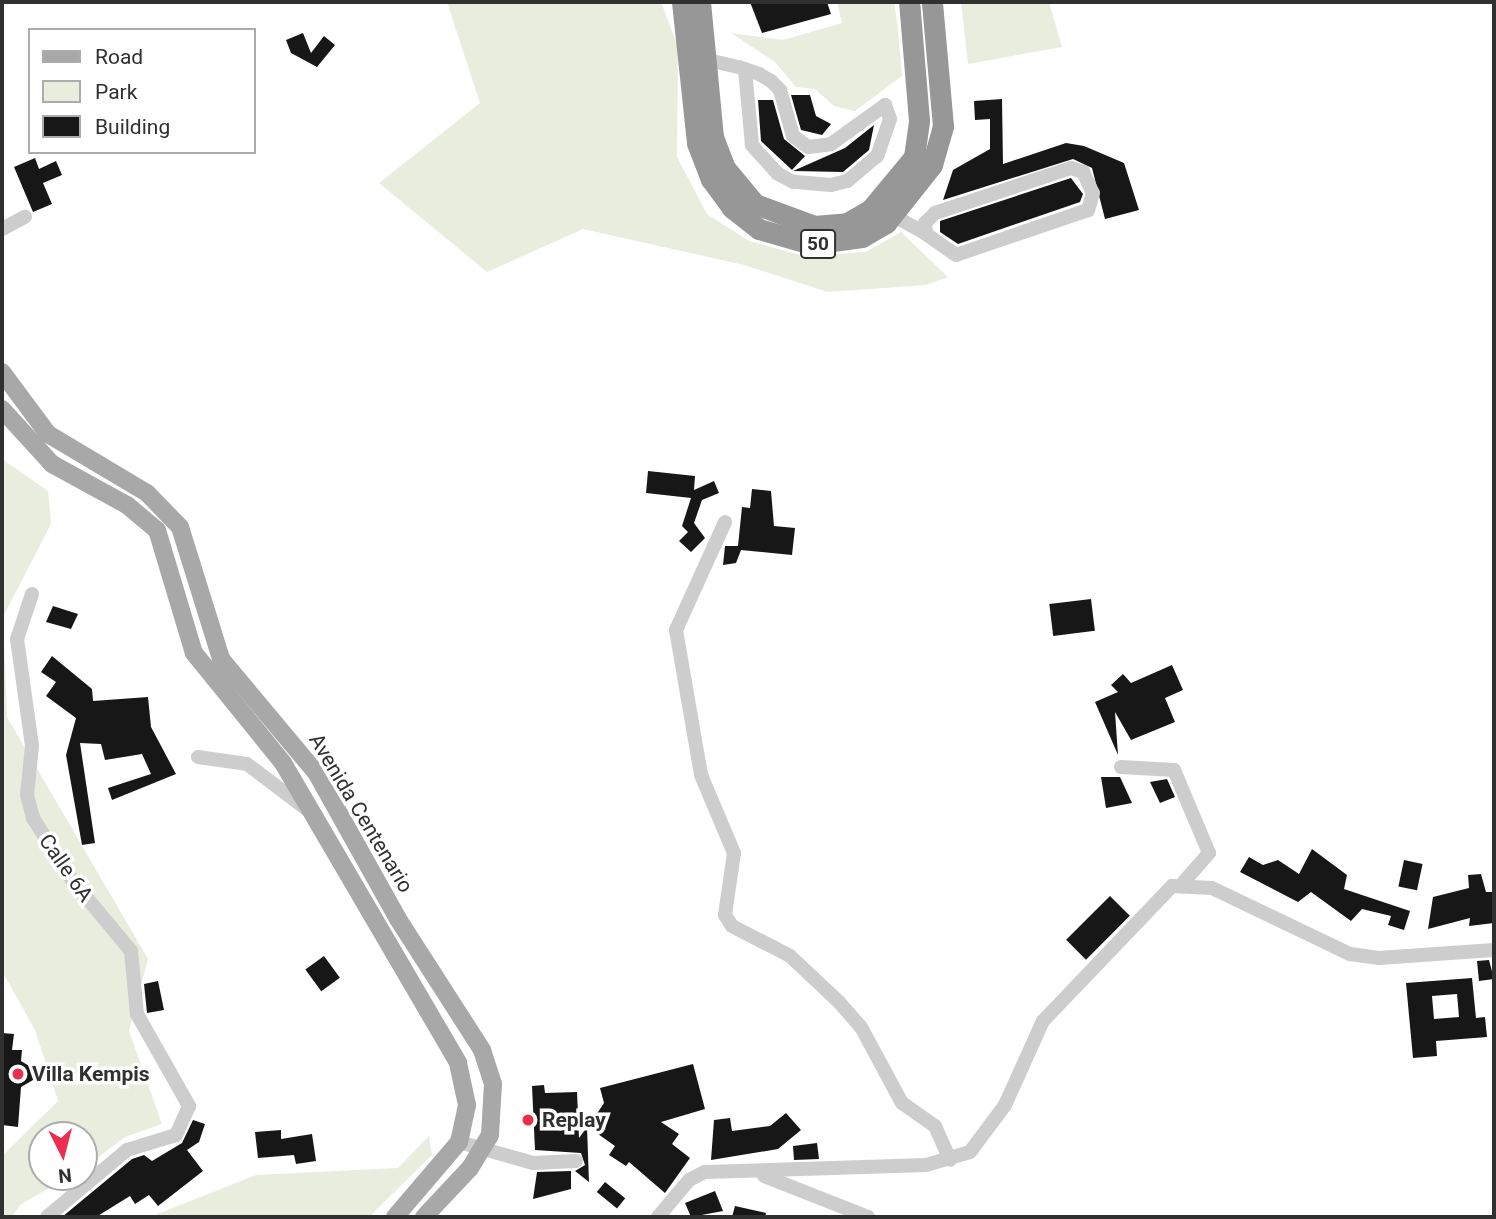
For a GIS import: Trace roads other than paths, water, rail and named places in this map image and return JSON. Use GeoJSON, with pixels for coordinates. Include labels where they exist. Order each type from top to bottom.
{"type":"FeatureCollection","features":[{"type":"Feature","properties":{"kind":"highway","name":"50"},"geometry":{"type":"LineString","coordinates":[[682,2],[697,143],[732,208],[775,236],[811,244],[862,237],[899,211],[932,166],[942,136],[932,2]]}},
{"type":"Feature","properties":{"kind":"highway","name":"50"},"geometry":{"type":"LineString","coordinates":[[700,2],[708,60],[713,137],[734,182],[755,204],[784,220],[847,223],[885,198],[914,157],[919,120],[909,2]]}},
{"type":"Feature","properties":{"kind":"main road","name":"Avenida Centenario"},"geometry":{"type":"LineString","coordinates":[[2,372],[48,433],[148,493],[180,527],[221,659],[317,774],[398,919],[482,1050],[495,1098],[483,1152],[424,1217]]}},
{"type":"Feature","properties":{"kind":"main road","name":"Avenida Centenario"},"geometry":{"type":"LineString","coordinates":[[2,409],[52,464],[127,505],[157,530],[194,653],[283,763],[318,818],[458,1063],[467,1105],[459,1142],[395,1217]]}},
{"type":"Feature","properties":{"kind":"street"},"geometry":{"type":"LineString","coordinates":[[708,60],[745,69],[780,90],[788,126],[808,146],[831,144],[885,105],[890,119],[877,156],[848,181],[831,185],[793,182],[777,173],[752,145],[745,69]]}},
{"type":"Feature","properties":{"kind":"street"},"geometry":{"type":"LineString","coordinates":[[899,211],[927,226],[956,255],[1088,210],[1095,197],[1083,172],[1071,168],[927,226]]}},
{"type":"Feature","properties":{"kind":"street"},"geometry":{"type":"LineString","coordinates":[[2,229],[24,216]]}},
{"type":"Feature","properties":{"kind":"street"},"geometry":{"type":"LineString","coordinates":[[725,522],[676,630],[701,775],[734,853],[725,915],[732,926],[790,956],[839,1002],[861,1027],[902,1103],[935,1125],[950,1160]]}},
{"type":"Feature","properties":{"kind":"street","name":"Calle 6A"},"geometry":{"type":"LineString","coordinates":[[32,594],[17,639],[32,746],[27,795],[33,818],[72,880],[131,951],[136,1014],[189,1106],[185,1124],[161,1143],[127,1150],[47,1217]]}},
{"type":"Feature","properties":{"kind":"street"},"geometry":{"type":"LineString","coordinates":[[198,757],[247,764],[318,818]]}},
{"type":"Feature","properties":{"kind":"street"},"geometry":{"type":"LineString","coordinates":[[1121,767],[1174,770],[1209,853],[1183,883]]}},
{"type":"Feature","properties":{"kind":"street"},"geometry":{"type":"LineString","coordinates":[[658,1217],[696,1174],[950,1160],[970,1152],[993,1126],[1043,1021],[1162,890],[1183,883],[1212,888],[1350,954],[1379,958],[1494,950]]}},
{"type":"Feature","properties":{"kind":"street"},"geometry":{"type":"LineString","coordinates":[[459,1142],[483,1152],[533,1163],[576,1161]]}},
{"type":"Feature","properties":{"kind":"street"},"geometry":{"type":"LineString","coordinates":[[746,1172],[802,1186],[869,1217]]}},
{"type":"Feature","properties":{"kind":"place","name":"Villa Kempis"},"geometry":{"type":"Point","coordinates":[18,1074]}},
{"type":"Feature","properties":{"kind":"place","name":"Replay"},"geometry":{"type":"Point","coordinates":[528,1120]}}]}
